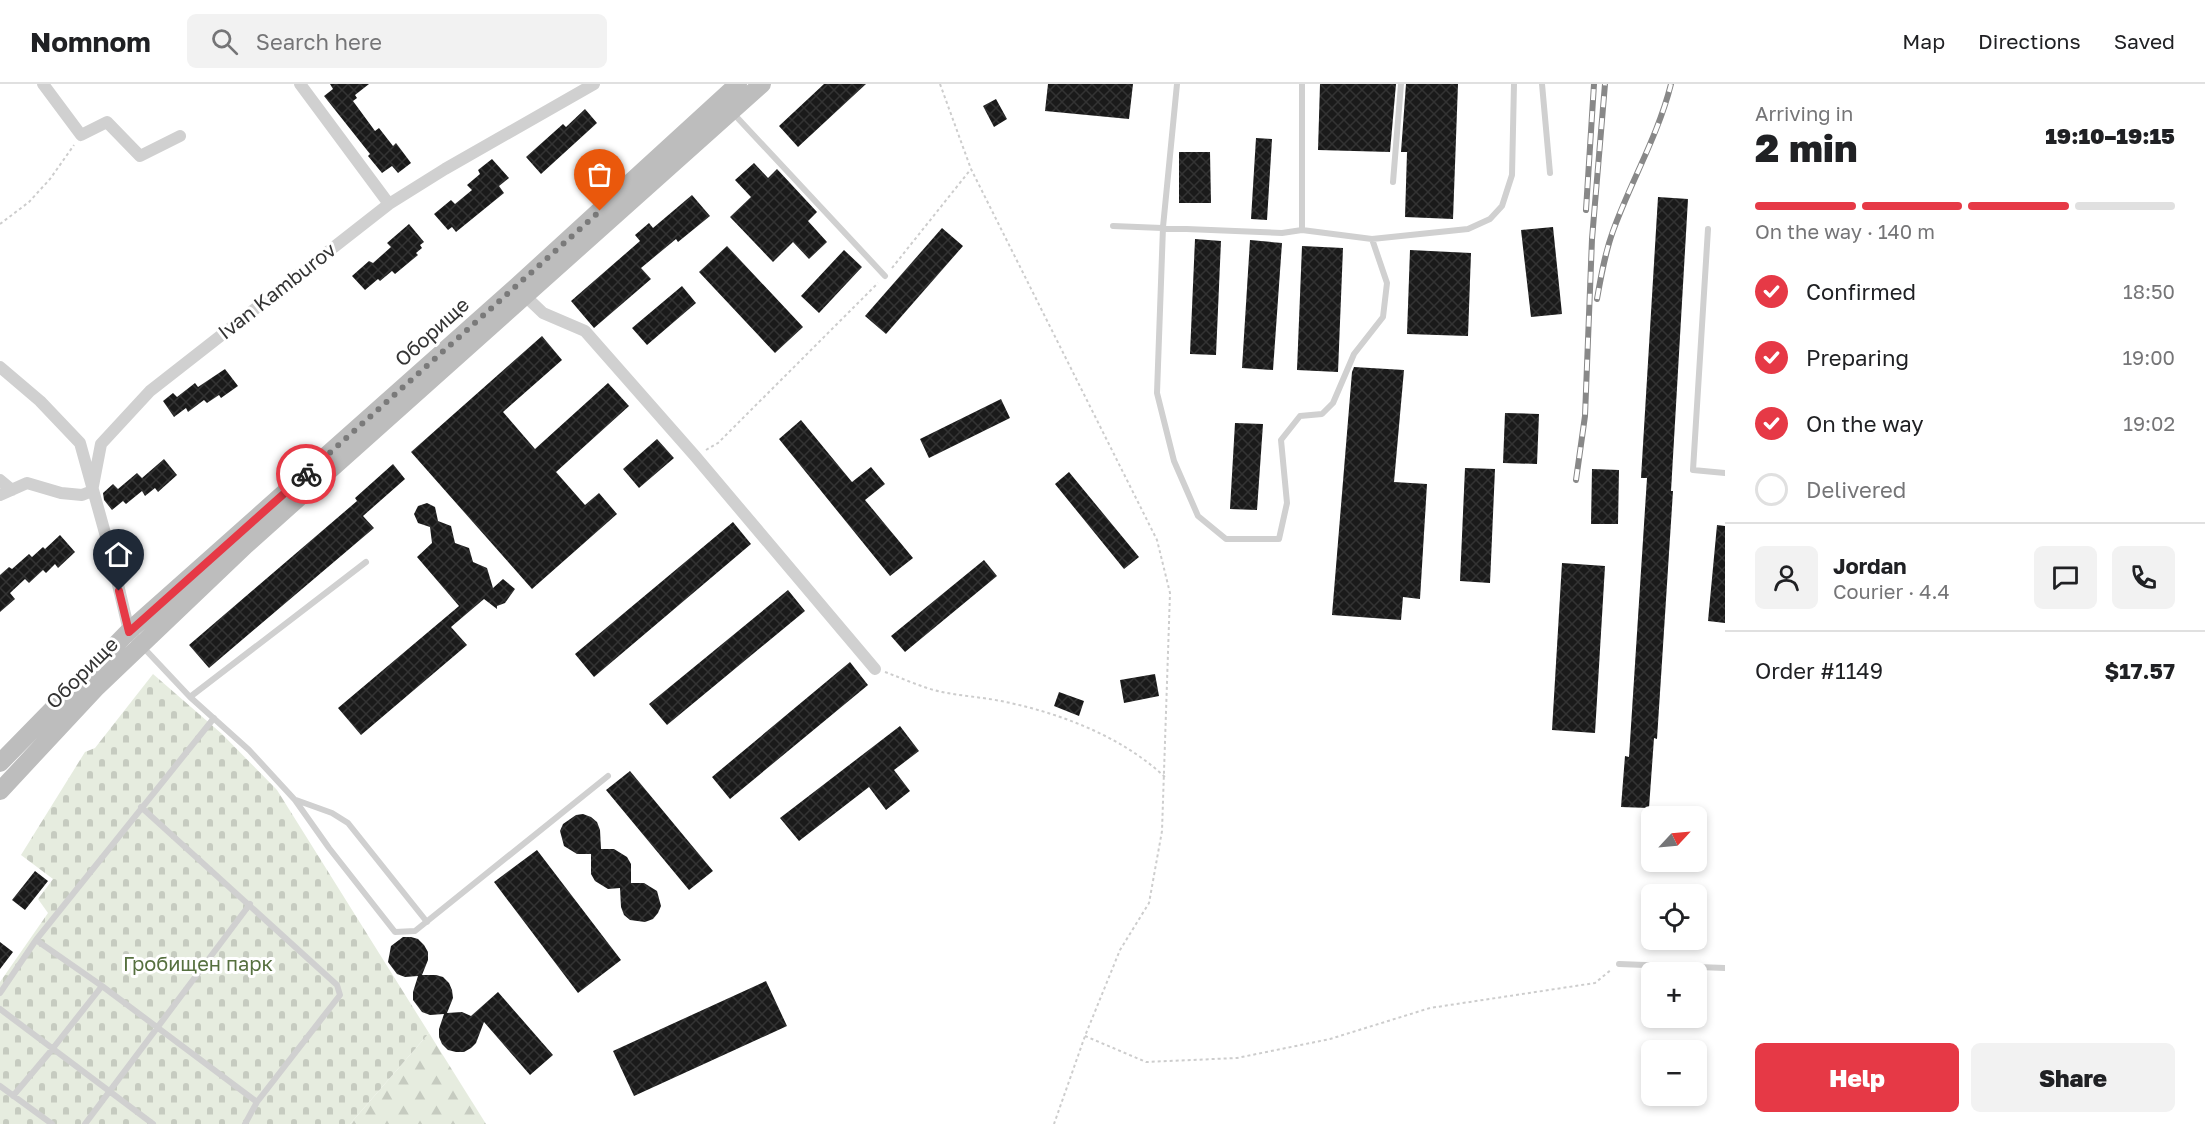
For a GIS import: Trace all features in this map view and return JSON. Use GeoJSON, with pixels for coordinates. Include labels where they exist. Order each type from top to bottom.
{"type":"FeatureCollection","features":[{"type":"Feature","properties":{"kind":"main road","name":"Оборище"},"geometry":{"type":"LineString","coordinates":[[0,791],[95,689],[246,545],[521,292],[738,84]]}},
{"type":"Feature","properties":{"kind":"main road","name":"Оборище"},"geometry":{"type":"LineString","coordinates":[[0,763],[129,632],[762,84]]}},
{"type":"Feature","properties":{"kind":"street"},"geometry":{"type":"LineString","coordinates":[[43,84],[81,135],[106,122],[140,156],[180,136]]}},
{"type":"Feature","properties":{"kind":"street","name":"Ivan Kamburov"},"geometry":{"type":"LineString","coordinates":[[92,491],[101,444],[150,391],[389,204],[445,169],[594,84]]}},
{"type":"Feature","properties":{"kind":"street"},"geometry":{"type":"LineString","coordinates":[[303,85],[389,204]]}},
{"type":"Feature","properties":{"kind":"street"},"geometry":{"type":"LineString","coordinates":[[521,292],[543,313],[585,331],[695,456],[874,669]]}},
{"type":"Feature","properties":{"kind":"street"},"geometry":{"type":"LineString","coordinates":[[0,367],[40,401],[80,443],[129,632],[141,645]]}},
{"type":"Feature","properties":{"kind":"street"},"geometry":{"type":"LineString","coordinates":[[0,480],[6,493],[27,483],[61,494],[82,495],[92,491]]}},
{"type":"Feature","properties":{"kind":"lane"},"geometry":{"type":"LineString","coordinates":[[1177,84],[1163,227],[1157,393],[1174,461],[1198,516],[1226,539],[1279,539],[1287,503],[1281,440],[1300,416],[1322,414],[1333,403],[1354,354],[1383,317],[1387,283],[1372,239]]}},
{"type":"Feature","properties":{"kind":"lane"},"geometry":{"type":"LineString","coordinates":[[1302,84],[1302,230]]}},
{"type":"Feature","properties":{"kind":"lane"},"geometry":{"type":"LineString","coordinates":[[1393,182],[1401,84]]}},
{"type":"Feature","properties":{"kind":"lane"},"geometry":{"type":"LineString","coordinates":[[1113,226],[1282,233],[1302,230],[1372,239],[1468,229],[1490,219],[1502,206],[1512,175],[1514,84]]}},
{"type":"Feature","properties":{"kind":"lane"},"geometry":{"type":"LineString","coordinates":[[1542,84],[1550,173]]}},
{"type":"Feature","properties":{"kind":"lane"},"geometry":{"type":"LineString","coordinates":[[731,112],[885,276]]}},
{"type":"Feature","properties":{"kind":"lane"},"geometry":{"type":"LineString","coordinates":[[1708,229],[1693,470],[1725,473]]}},
{"type":"Feature","properties":{"kind":"lane"},"geometry":{"type":"LineString","coordinates":[[190,697],[366,561]]}},
{"type":"Feature","properties":{"kind":"lane"},"geometry":{"type":"LineString","coordinates":[[141,645],[190,697],[249,750],[295,800],[329,848],[395,932],[415,931],[608,776]]}},
{"type":"Feature","properties":{"kind":"lane"},"geometry":{"type":"LineString","coordinates":[[0,993],[36,940],[214,718]]}},
{"type":"Feature","properties":{"kind":"lane"},"geometry":{"type":"LineString","coordinates":[[295,800],[332,813],[348,823],[427,922]]}},
{"type":"Feature","properties":{"kind":"lane"},"geometry":{"type":"LineString","coordinates":[[141,807],[337,985],[340,995],[257,1102],[245,1124]]}},
{"type":"Feature","properties":{"kind":"lane"},"geometry":{"type":"LineString","coordinates":[[85,1124],[250,904]]}},
{"type":"Feature","properties":{"kind":"lane"},"geometry":{"type":"LineString","coordinates":[[36,940],[102,986],[257,1102]]}},
{"type":"Feature","properties":{"kind":"lane"},"geometry":{"type":"LineString","coordinates":[[1620,964],[1725,968]]}},
{"type":"Feature","properties":{"kind":"lane"},"geometry":{"type":"LineString","coordinates":[[13,1096],[102,986]]}},
{"type":"Feature","properties":{"kind":"lane"},"geometry":{"type":"LineString","coordinates":[[0,1009],[153,1124]]}},
{"type":"Feature","properties":{"kind":"lane"},"geometry":{"type":"LineString","coordinates":[[0,1086],[52,1124]]}},
{"type":"Feature","properties":{"kind":"path"},"geometry":{"type":"LineString","coordinates":[[940,84],[971,169],[1157,540],[1170,593],[1162,831],[1149,903],[1120,950],[1084,1036],[1054,1124]]}},
{"type":"Feature","properties":{"kind":"path"},"geometry":{"type":"LineString","coordinates":[[0,224],[29,202],[50,179],[81,135]]}},
{"type":"Feature","properties":{"kind":"path"},"geometry":{"type":"LineString","coordinates":[[695,456],[718,443],[885,276],[971,169]]}},
{"type":"Feature","properties":{"kind":"path"},"geometry":{"type":"LineString","coordinates":[[874,669],[940,692],[1001,701],[1105,735],[1147,760],[1165,777]]}},
{"type":"Feature","properties":{"kind":"path"},"geometry":{"type":"LineString","coordinates":[[1084,1036],[1146,1062],[1237,1058],[1330,1039],[1430,1008],[1595,983],[1620,964]]}},
{"type":"Feature","properties":{"kind":"green space","name":"Гробищен парк"},"geometry":{"type":"Polygon","coordinates":[[[153,674],[222,734],[277,790],[429,1033],[350,1124],[0,1124],[0,982],[48,913],[38,899],[53,879],[21,855],[85,752],[95,748],[153,674]]]}},
{"type":"Feature","properties":{"kind":"green space"},"geometry":{"type":"Polygon","coordinates":[[[429,1033],[486,1124],[350,1124],[429,1033]]]}},
{"type":"Feature","properties":{"kind":"building"},"geometry":{"type":"Polygon","coordinates":[[[330,84],[369,84],[355,95],[357,98],[353,101],[375,131],[379,128],[393,146],[396,143],[411,163],[398,173],[392,166],[382,173],[368,156],[370,154],[324,96],[333,89],[330,84]]]}},
{"type":"Feature","properties":{"kind":"building"},"geometry":{"type":"Polygon","coordinates":[[[824,84],[866,84],[798,147],[779,126],[824,84]]]}},
{"type":"Feature","properties":{"kind":"building"},"geometry":{"type":"Polygon","coordinates":[[[1048,84],[1133,84],[1129,119],[1045,111],[1048,84]]]}},
{"type":"Feature","properties":{"kind":"building"},"geometry":{"type":"Polygon","coordinates":[[[1320,84],[1396,84],[1390,152],[1318,150],[1320,84]]]}},
{"type":"Feature","properties":{"kind":"building"},"geometry":{"type":"Polygon","coordinates":[[[1406,84],[1458,84],[1453,219],[1405,217],[1407,152],[1401,152],[1406,84]]]}},
{"type":"Feature","properties":{"kind":"building"},"geometry":{"type":"Polygon","coordinates":[[[996,99],[1007,119],[994,127],[983,106],[996,99]]]}},
{"type":"Feature","properties":{"kind":"building"},"geometry":{"type":"Polygon","coordinates":[[[585,109],[597,123],[541,174],[526,157],[563,124],[566,127],[585,109]]]}},
{"type":"Feature","properties":{"kind":"building"},"geometry":{"type":"Polygon","coordinates":[[[1256,138],[1272,139],[1267,220],[1251,219],[1256,138]]]}},
{"type":"Feature","properties":{"kind":"building"},"geometry":{"type":"Polygon","coordinates":[[[1179,152],[1210,152],[1211,203],[1179,203],[1179,152]]]}},
{"type":"Feature","properties":{"kind":"building"},"geometry":{"type":"Polygon","coordinates":[[[492,159],[509,178],[499,186],[504,193],[456,232],[452,227],[448,230],[434,214],[451,200],[455,204],[472,190],[467,185],[480,174],[478,170],[492,159]]]}},
{"type":"Feature","properties":{"kind":"building"},"geometry":{"type":"Polygon","coordinates":[[[754,163],[768,178],[777,169],[817,212],[808,221],[827,242],[809,259],[793,242],[773,262],[730,217],[751,197],[735,180],[754,163]]]}},
{"type":"Feature","properties":{"kind":"building"},"geometry":{"type":"Polygon","coordinates":[[[692,195],[710,216],[678,242],[676,239],[641,268],[651,279],[594,328],[571,301],[640,241],[635,235],[649,223],[653,228],[692,195]]]}},
{"type":"Feature","properties":{"kind":"building"},"geometry":{"type":"Polygon","coordinates":[[[1658,197],[1688,199],[1657,739],[1654,738],[1649,806],[1641,808],[1621,807],[1625,756],[1629,757],[1647,478],[1641,478],[1658,197]]]}},
{"type":"Feature","properties":{"kind":"building"},"geometry":{"type":"Polygon","coordinates":[[[409,224],[424,242],[420,245],[422,248],[416,253],[418,255],[395,274],[392,271],[365,290],[352,276],[369,261],[373,263],[391,247],[387,243],[409,224]]]}},
{"type":"Feature","properties":{"kind":"building"},"geometry":{"type":"Polygon","coordinates":[[[1553,227],[1562,314],[1531,317],[1521,230],[1553,227]]]}},
{"type":"Feature","properties":{"kind":"building"},"geometry":{"type":"Polygon","coordinates":[[[942,228],[963,246],[886,334],[865,316],[942,228]]]}},
{"type":"Feature","properties":{"kind":"building"},"geometry":{"type":"Polygon","coordinates":[[[1195,239],[1221,241],[1216,355],[1190,354],[1195,239]]]}},
{"type":"Feature","properties":{"kind":"building"},"geometry":{"type":"Polygon","coordinates":[[[1250,240],[1282,243],[1273,370],[1242,368],[1250,240]]]}},
{"type":"Feature","properties":{"kind":"building"},"geometry":{"type":"Polygon","coordinates":[[[727,246],[803,327],[775,353],[699,272],[727,246]]]}},
{"type":"Feature","properties":{"kind":"building"},"geometry":{"type":"Polygon","coordinates":[[[1302,246],[1343,248],[1338,372],[1297,370],[1302,246]]]}},
{"type":"Feature","properties":{"kind":"building"},"geometry":{"type":"Polygon","coordinates":[[[844,250],[862,267],[819,313],[801,296],[844,250]]]}},
{"type":"Feature","properties":{"kind":"building"},"geometry":{"type":"Polygon","coordinates":[[[1410,250],[1471,253],[1468,336],[1407,334],[1410,250]]]}},
{"type":"Feature","properties":{"kind":"building"},"geometry":{"type":"Polygon","coordinates":[[[682,286],[696,303],[647,345],[632,328],[682,286]]]}},
{"type":"Feature","properties":{"kind":"building"},"geometry":{"type":"Polygon","coordinates":[[[542,336],[562,360],[503,412],[535,449],[608,383],[629,406],[556,472],[585,505],[599,493],[617,514],[532,589],[411,452],[542,336]]]}},
{"type":"Feature","properties":{"kind":"building"},"geometry":{"type":"Polygon","coordinates":[[[1354,367],[1404,370],[1394,482],[1427,484],[1420,599],[1403,597],[1401,620],[1332,615],[1354,367]]]}},
{"type":"Feature","properties":{"kind":"building"},"geometry":{"type":"Polygon","coordinates":[[[225,369],[238,386],[221,398],[219,395],[207,403],[204,400],[188,412],[186,408],[174,417],[163,401],[173,393],[177,397],[195,383],[198,387],[225,369]]]}},
{"type":"Feature","properties":{"kind":"building"},"geometry":{"type":"Polygon","coordinates":[[[1001,399],[1010,418],[929,458],[920,439],[1001,399]]]}},
{"type":"Feature","properties":{"kind":"building"},"geometry":{"type":"Polygon","coordinates":[[[1505,413],[1539,414],[1537,464],[1503,463],[1505,413]]]}},
{"type":"Feature","properties":{"kind":"building"},"geometry":{"type":"Polygon","coordinates":[[[801,420],[852,482],[871,467],[885,484],[865,500],[913,558],[890,576],[779,439],[801,420]]]}},
{"type":"Feature","properties":{"kind":"building"},"geometry":{"type":"Polygon","coordinates":[[[1235,423],[1263,424],[1257,510],[1230,509],[1235,423]]]}},
{"type":"Feature","properties":{"kind":"building"},"geometry":{"type":"Polygon","coordinates":[[[657,439],[674,458],[639,488],[623,469],[657,439]]]}},
{"type":"Feature","properties":{"kind":"building"},"geometry":{"type":"Polygon","coordinates":[[[164,459],[177,475],[158,492],[155,488],[145,496],[142,491],[126,504],[123,501],[112,510],[104,500],[103,493],[113,484],[118,489],[137,473],[142,478],[164,459]]]}},
{"type":"Feature","properties":{"kind":"building"},"geometry":{"type":"Polygon","coordinates":[[[393,464],[405,479],[363,516],[374,528],[209,668],[189,645],[357,501],[355,498],[393,464]]]}},
{"type":"Feature","properties":{"kind":"building"},"geometry":{"type":"Polygon","coordinates":[[[1465,468],[1495,469],[1490,583],[1460,581],[1465,468]]]}},
{"type":"Feature","properties":{"kind":"building"},"geometry":{"type":"Polygon","coordinates":[[[1592,469],[1619,470],[1618,524],[1591,524],[1592,469]]]}},
{"type":"Feature","properties":{"kind":"building"},"geometry":{"type":"Polygon","coordinates":[[[1069,472],[1139,557],[1124,569],[1055,484],[1069,472]]]}},
{"type":"Feature","properties":{"kind":"building"},"geometry":{"type":"Polygon","coordinates":[[[427,503],[435,507],[438,521],[451,526],[455,543],[469,548],[473,562],[487,568],[493,588],[503,579],[515,589],[505,603],[497,606],[497,609],[484,599],[451,627],[467,645],[361,735],[338,708],[459,606],[417,557],[432,543],[430,527],[418,523],[414,514],[418,506],[427,503]]]}},
{"type":"Feature","properties":{"kind":"building"},"geometry":{"type":"Polygon","coordinates":[[[733,522],[751,544],[594,677],[575,654],[733,522]]]}},
{"type":"Feature","properties":{"kind":"building"},"geometry":{"type":"Polygon","coordinates":[[[1717,525],[1725,526],[1725,623],[1708,621],[1717,525]]]}},
{"type":"Feature","properties":{"kind":"building"},"geometry":{"type":"Polygon","coordinates":[[[60,535],[75,552],[58,568],[55,564],[46,573],[43,570],[29,583],[25,579],[10,593],[15,599],[0,612],[0,575],[9,567],[12,569],[29,554],[32,557],[43,547],[45,549],[60,535]]]}},
{"type":"Feature","properties":{"kind":"building"},"geometry":{"type":"Polygon","coordinates":[[[984,560],[997,576],[905,652],[891,636],[984,560]]]}},
{"type":"Feature","properties":{"kind":"building"},"geometry":{"type":"Polygon","coordinates":[[[1562,563],[1605,566],[1595,733],[1552,730],[1562,563]]]}},
{"type":"Feature","properties":{"kind":"building"},"geometry":{"type":"Polygon","coordinates":[[[788,590],[805,611],[667,725],[649,704],[788,590]]]}},
{"type":"Feature","properties":{"kind":"building"},"geometry":{"type":"Polygon","coordinates":[[[850,662],[868,685],[730,799],[712,777],[850,662]]]}},
{"type":"Feature","properties":{"kind":"building"},"geometry":{"type":"Polygon","coordinates":[[[1155,674],[1159,696],[1124,703],[1120,680],[1155,674]]]}},
{"type":"Feature","properties":{"kind":"building"},"geometry":{"type":"Polygon","coordinates":[[[1059,692],[1084,701],[1079,716],[1054,706],[1059,692]]]}},
{"type":"Feature","properties":{"kind":"building"},"geometry":{"type":"Polygon","coordinates":[[[900,726],[919,751],[894,770],[910,791],[886,810],[869,787],[799,841],[780,818],[900,726]]]}},
{"type":"Feature","properties":{"kind":"building"},"geometry":{"type":"Polygon","coordinates":[[[630,771],[713,871],[689,890],[606,790],[630,771]]]}},
{"type":"Feature","properties":{"kind":"building"},"geometry":{"type":"Polygon","coordinates":[[[583,814],[597,822],[601,849],[614,849],[627,857],[631,864],[631,883],[644,883],[657,891],[661,906],[653,919],[645,922],[630,920],[624,915],[621,907],[620,888],[608,889],[595,881],[591,874],[591,854],[577,854],[564,846],[560,831],[563,824],[576,815],[583,814]]]}},
{"type":"Feature","properties":{"kind":"building"},"geometry":{"type":"Polygon","coordinates":[[[537,850],[621,960],[578,993],[494,882],[537,850]]]}},
{"type":"Feature","properties":{"kind":"building"},"geometry":{"type":"Polygon","coordinates":[[[35,871],[48,881],[25,910],[12,900],[35,871]]]}},
{"type":"Feature","properties":{"kind":"building"},"geometry":{"type":"Polygon","coordinates":[[[403,937],[418,939],[428,952],[428,960],[422,975],[443,977],[449,983],[453,998],[447,1013],[462,1012],[471,1016],[498,992],[553,1055],[530,1075],[484,1022],[476,1043],[471,1048],[464,1052],[448,1050],[439,1037],[444,1014],[430,1015],[422,1012],[413,1000],[418,976],[405,977],[397,974],[388,962],[391,946],[403,937]]]}},
{"type":"Feature","properties":{"kind":"building"},"geometry":{"type":"Polygon","coordinates":[[[0,942],[13,952],[0,969],[0,942]]]}},
{"type":"Feature","properties":{"kind":"building"},"geometry":{"type":"Polygon","coordinates":[[[766,981],[787,1026],[634,1096],[613,1051],[766,981]]]}},
{"type":"Feature","properties":{"kind":"railway"},"geometry":{"type":"LineString","coordinates":[[1586,210],[1594,84]]}},
{"type":"Feature","properties":{"kind":"railway"},"geometry":{"type":"LineString","coordinates":[[1576,480],[1585,416],[1592,239],[1605,84]]}},
{"type":"Feature","properties":{"kind":"railway"},"geometry":{"type":"LineString","coordinates":[[1597,299],[1605,256],[1613,231],[1652,140],[1671,84]]}},
{"type":"Feature","properties":{"kind":"way so far"},"geometry":{"type":"LineString","coordinates":[[306,474],[600,211]]}},
{"type":"Feature","properties":{"kind":"route"},"geometry":{"type":"LineString","coordinates":[[119,591],[129,632],[306,474]]}}]}
